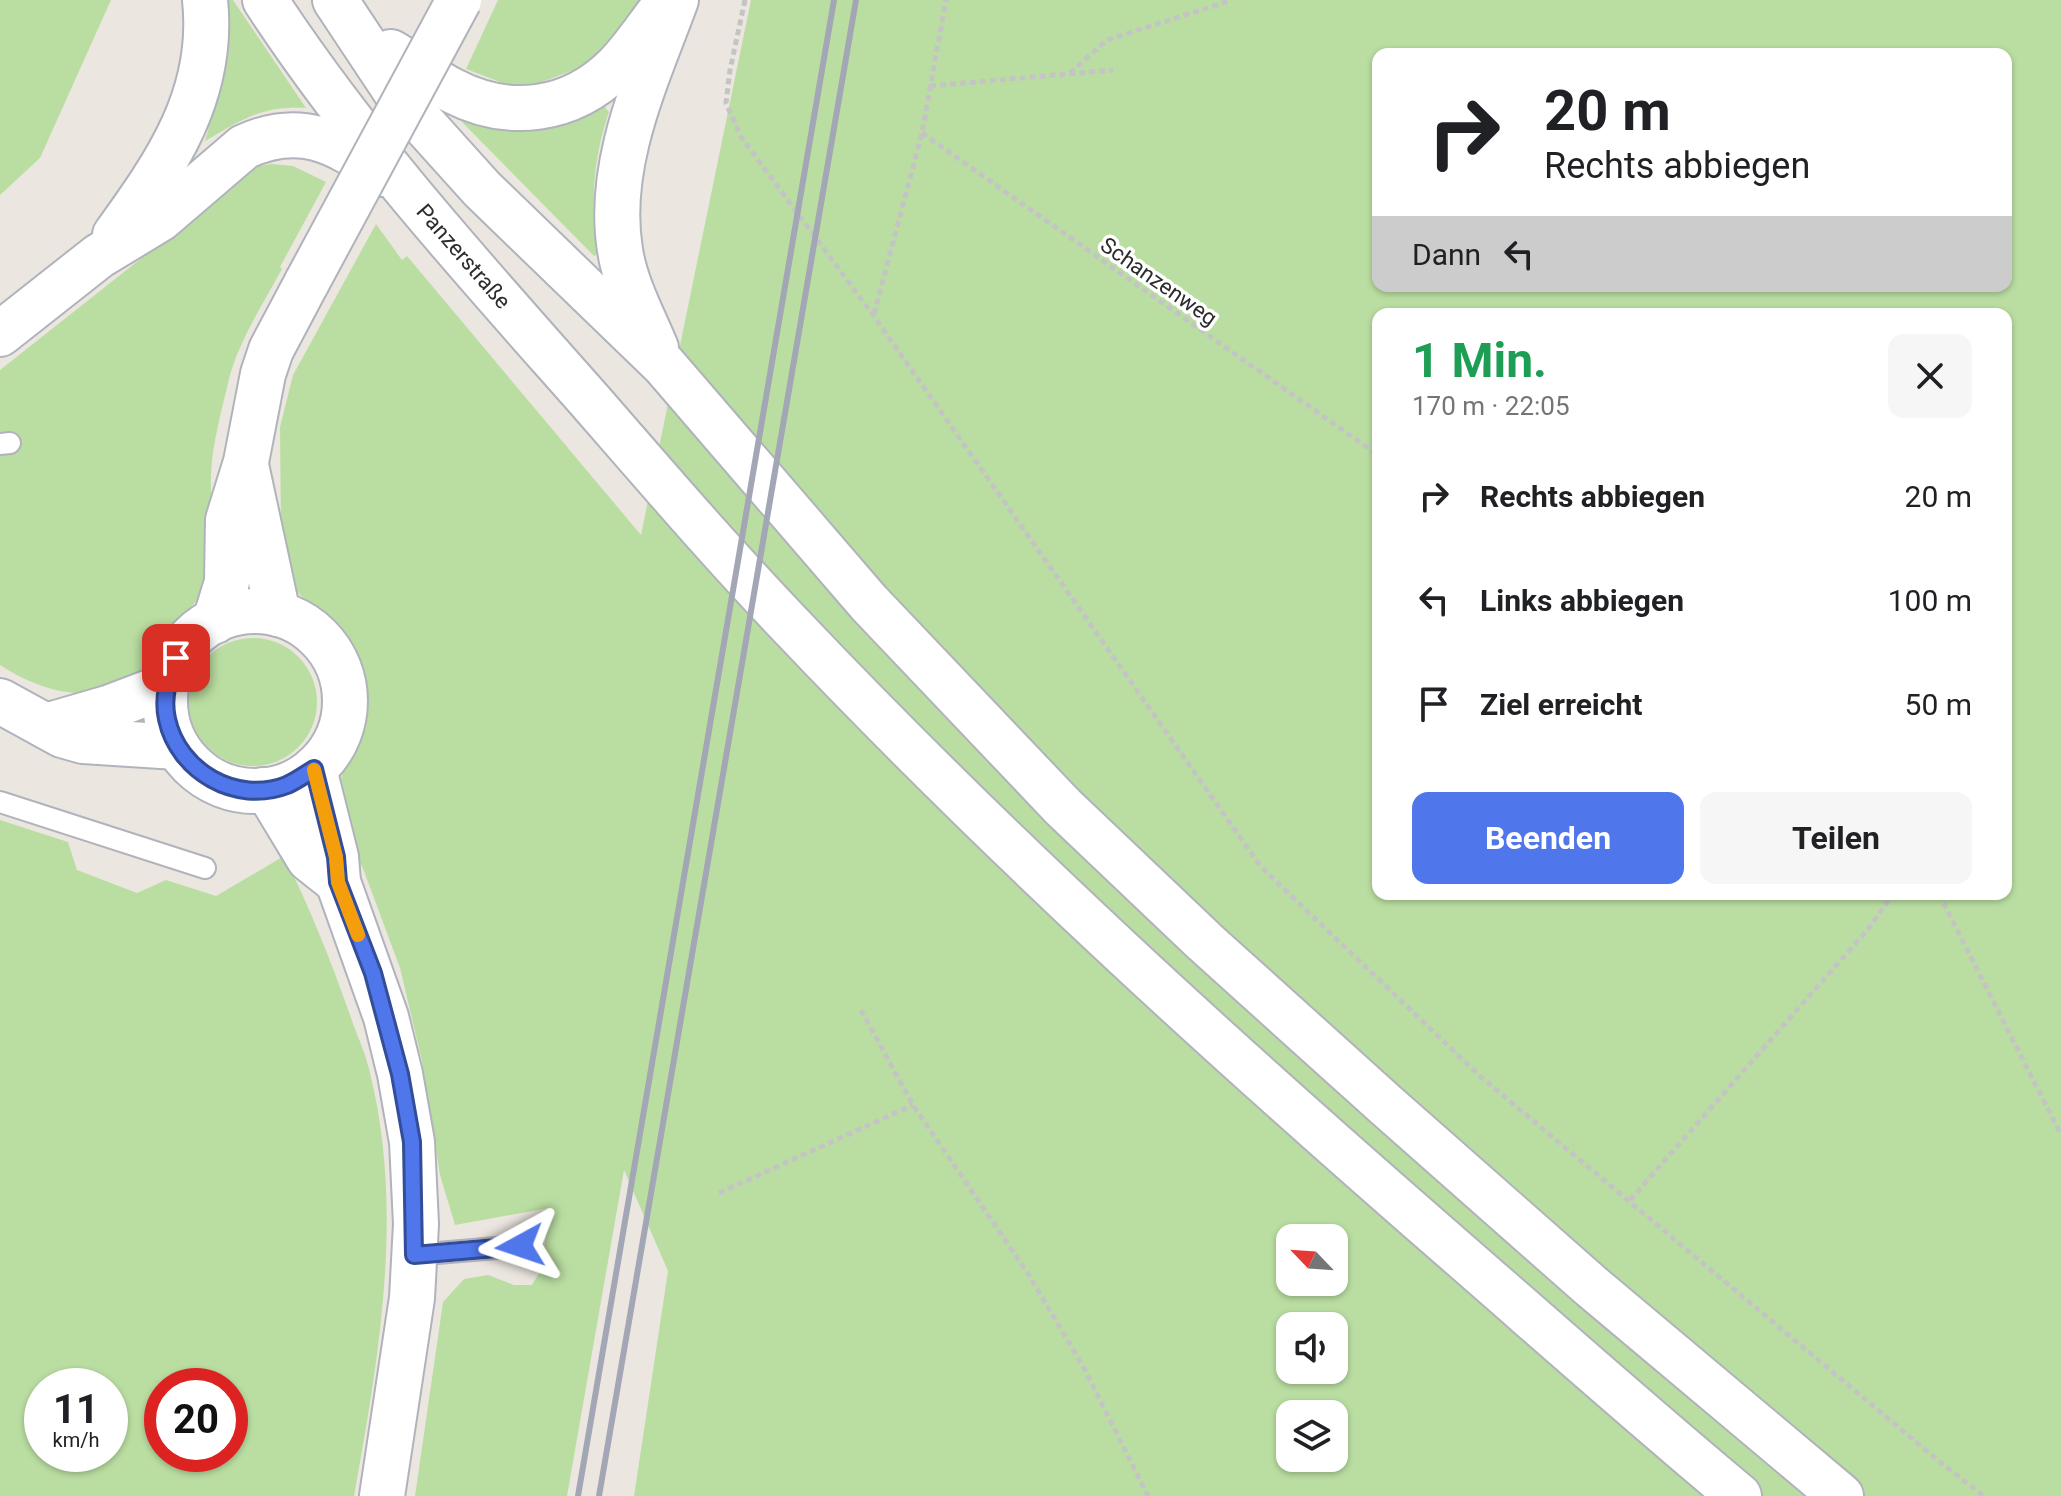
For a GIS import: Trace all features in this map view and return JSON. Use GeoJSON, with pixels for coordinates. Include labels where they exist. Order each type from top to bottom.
{"type":"FeatureCollection","features":[{"type":"Feature","properties":{"kind":"main road"},"geometry":{"type":"LineString","coordinates":[[99,256],[161,172],[186,122],[204,52],[205,0]]}},
{"type":"Feature","properties":{"kind":"main road","name":"Panzerstraße"},"geometry":{"type":"LineString","coordinates":[[265,0],[296,48],[428,216],[677,501],[794,629],[931,769],[1208,1033],[1739,1496]]}},
{"type":"Feature","properties":{"kind":"main road"},"geometry":{"type":"LineString","coordinates":[[215,621],[227,582],[228,520],[246,462],[256,399],[271,350],[459,0]]}},
{"type":"Feature","properties":{"kind":"main road"},"geometry":{"type":"LineString","coordinates":[[345,15],[454,91],[485,105],[507,109],[542,108],[589,89],[616,67],[673,0]]}},
{"type":"Feature","properties":{"kind":"main road"},"geometry":{"type":"LineString","coordinates":[[664,365],[634,297],[620,252],[616,212],[619,175],[634,113],[673,0]]}},
{"type":"Feature","properties":{"kind":"main road"},"geometry":{"type":"LineString","coordinates":[[345,15],[400,98],[482,189],[664,365],[869,603],[1063,807],[1205,942],[1387,1106],[1591,1286],[1841,1496]]}},
{"type":"Feature","properties":{"kind":"main road"},"geometry":{"type":"LineString","coordinates":[[0,334],[99,256],[160,219],[244,147],[260,139],[306,134],[325,139],[384,175],[428,216]]}},
{"type":"Feature","properties":{"kind":"main road"},"geometry":{"type":"LineString","coordinates":[[246,462],[278,614]]}},
{"type":"Feature","properties":{"kind":"main road"},"geometry":{"type":"LineString","coordinates":[[248,611],[278,614],[296,620],[313,631],[337,662],[345,699],[337,737],[314,769],[287,785],[256,791],[225,786],[198,771],[177,747],[166,718],[166,686],[176,658],[194,634],[215,621],[248,611]]}},
{"type":"Feature","properties":{"kind":"main road"},"geometry":{"type":"LineString","coordinates":[[46,726],[108,708],[166,686]]}},
{"type":"Feature","properties":{"kind":"main road"},"geometry":{"type":"LineString","coordinates":[[0,701],[62,735],[83,741],[177,747]]}},
{"type":"Feature","properties":{"kind":"main road"},"geometry":{"type":"LineString","coordinates":[[314,769],[336,857],[338,882],[373,973],[400,1074],[412,1142],[414,1255],[406,1348],[382,1496]]}},
{"type":"Feature","properties":{"kind":"main road"},"geometry":{"type":"LineString","coordinates":[[263,790],[271,796],[309,859],[338,882]]}},
{"type":"Feature","properties":{"kind":"lane"},"geometry":{"type":"LineString","coordinates":[[0,802],[205,868]]}},
{"type":"Feature","properties":{"kind":"lane"},"geometry":{"type":"LineString","coordinates":[[414,1255],[520,1246]]}},
{"type":"Feature","properties":{"kind":"path"},"geometry":{"type":"LineString","coordinates":[[745,0],[726,103],[741,137],[873,315],[1261,867],[1481,1077],[1984,1496]]}},
{"type":"Feature","properties":{"kind":"path"},"geometry":{"type":"LineString","coordinates":[[873,315],[922,133],[946,0]]}},
{"type":"Feature","properties":{"kind":"path"},"geometry":{"type":"LineString","coordinates":[[1069,74],[1107,40],[1232,0]]}},
{"type":"Feature","properties":{"kind":"path"},"geometry":{"type":"LineString","coordinates":[[930,86],[1113,70]]}},
{"type":"Feature","properties":{"kind":"path","name":"Schanzenweg"},"geometry":{"type":"LineString","coordinates":[[922,133],[1372,451]]}},
{"type":"Feature","properties":{"kind":"path"},"geometry":{"type":"LineString","coordinates":[[1630,1200],[1869,928],[1889,900]]}},
{"type":"Feature","properties":{"kind":"path"},"geometry":{"type":"LineString","coordinates":[[1942,900],[2061,1135]]}},
{"type":"Feature","properties":{"kind":"path"},"geometry":{"type":"LineString","coordinates":[[861,1010],[913,1105],[1027,1272],[1084,1368],[1148,1496]]}},
{"type":"Feature","properties":{"kind":"path"},"geometry":{"type":"LineString","coordinates":[[719,1193],[913,1105]]}},
{"type":"Feature","properties":{"kind":"green space"},"geometry":{"type":"Polygon","coordinates":[[[0,0],[111,0],[40,158],[0,195],[0,0]]]}},
{"type":"Feature","properties":{"kind":"green space"},"geometry":{"type":"Polygon","coordinates":[[[225,0],[233,0],[306,108],[264,112],[242,120],[205,141],[221,71],[225,0]]]}},
{"type":"Feature","properties":{"kind":"green space"},"geometry":{"type":"Polygon","coordinates":[[[498,0],[639,0],[629,18],[584,66],[539,83],[508,85],[466,69],[498,0]]]}},
{"type":"Feature","properties":{"kind":"green space"},"geometry":{"type":"Polygon","coordinates":[[[751,0],[2061,0],[2061,1496],[634,1496],[668,1271],[624,1170],[567,1496],[415,1496],[443,1302],[464,1279],[488,1275],[514,1285],[532,1285],[542,1268],[549,1208],[455,1225],[440,1175],[422,1061],[400,968],[364,871],[340,819],[337,788],[364,719],[358,665],[335,626],[290,582],[281,532],[280,427],[293,375],[376,224],[402,260],[407,256],[641,535],[751,0]]]}},
{"type":"Feature","properties":{"kind":"green space"},"geometry":{"type":"Polygon","coordinates":[[[604,106],[609,112],[599,147],[594,182],[598,253],[594,256],[461,121],[498,127],[534,128],[569,122],[604,106]]]}},
{"type":"Feature","properties":{"kind":"green space"},"geometry":{"type":"Polygon","coordinates":[[[258,166],[293,166],[326,182],[280,267],[282,269],[233,365],[212,463],[213,557],[206,586],[149,662],[133,677],[115,687],[77,693],[57,690],[18,676],[0,665],[0,456],[12,454],[12,436],[0,436],[0,370],[258,166]]]}},
{"type":"Feature","properties":{"kind":"green space"},"geometry":{"type":"Polygon","coordinates":[[[253,638],[278,643],[298,657],[312,677],[317,702],[312,727],[298,747],[278,761],[253,766],[228,761],[208,747],[194,727],[189,702],[194,677],[208,657],[228,643],[253,638]]]}},
{"type":"Feature","properties":{"kind":"green space"},"geometry":{"type":"Polygon","coordinates":[[[0,820],[68,842],[77,870],[137,893],[166,880],[216,896],[284,856],[320,936],[363,1050],[380,1122],[387,1229],[384,1283],[372,1390],[354,1496],[0,1496],[0,820]]]}},
{"type":"Feature","properties":{"kind":"railway"},"geometry":{"type":"LineString","coordinates":[[578,1496],[834,0]]}},
{"type":"Feature","properties":{"kind":"railway"},"geometry":{"type":"LineString","coordinates":[[599,1496],[856,0]]}},
{"type":"Feature","properties":{"kind":"slow traffic"},"geometry":{"type":"LineString","coordinates":[[314,770],[336,857],[338,882],[358,935]]}},
{"type":"Feature","properties":{"kind":"route"},"geometry":{"type":"LineString","coordinates":[[176,658],[166,686],[166,718],[177,747],[198,771],[225,786],[256,791],[287,785],[314,769],[336,857],[338,882],[373,973],[400,1074],[412,1142],[416,1224],[414,1255],[520,1246]]}}]}
